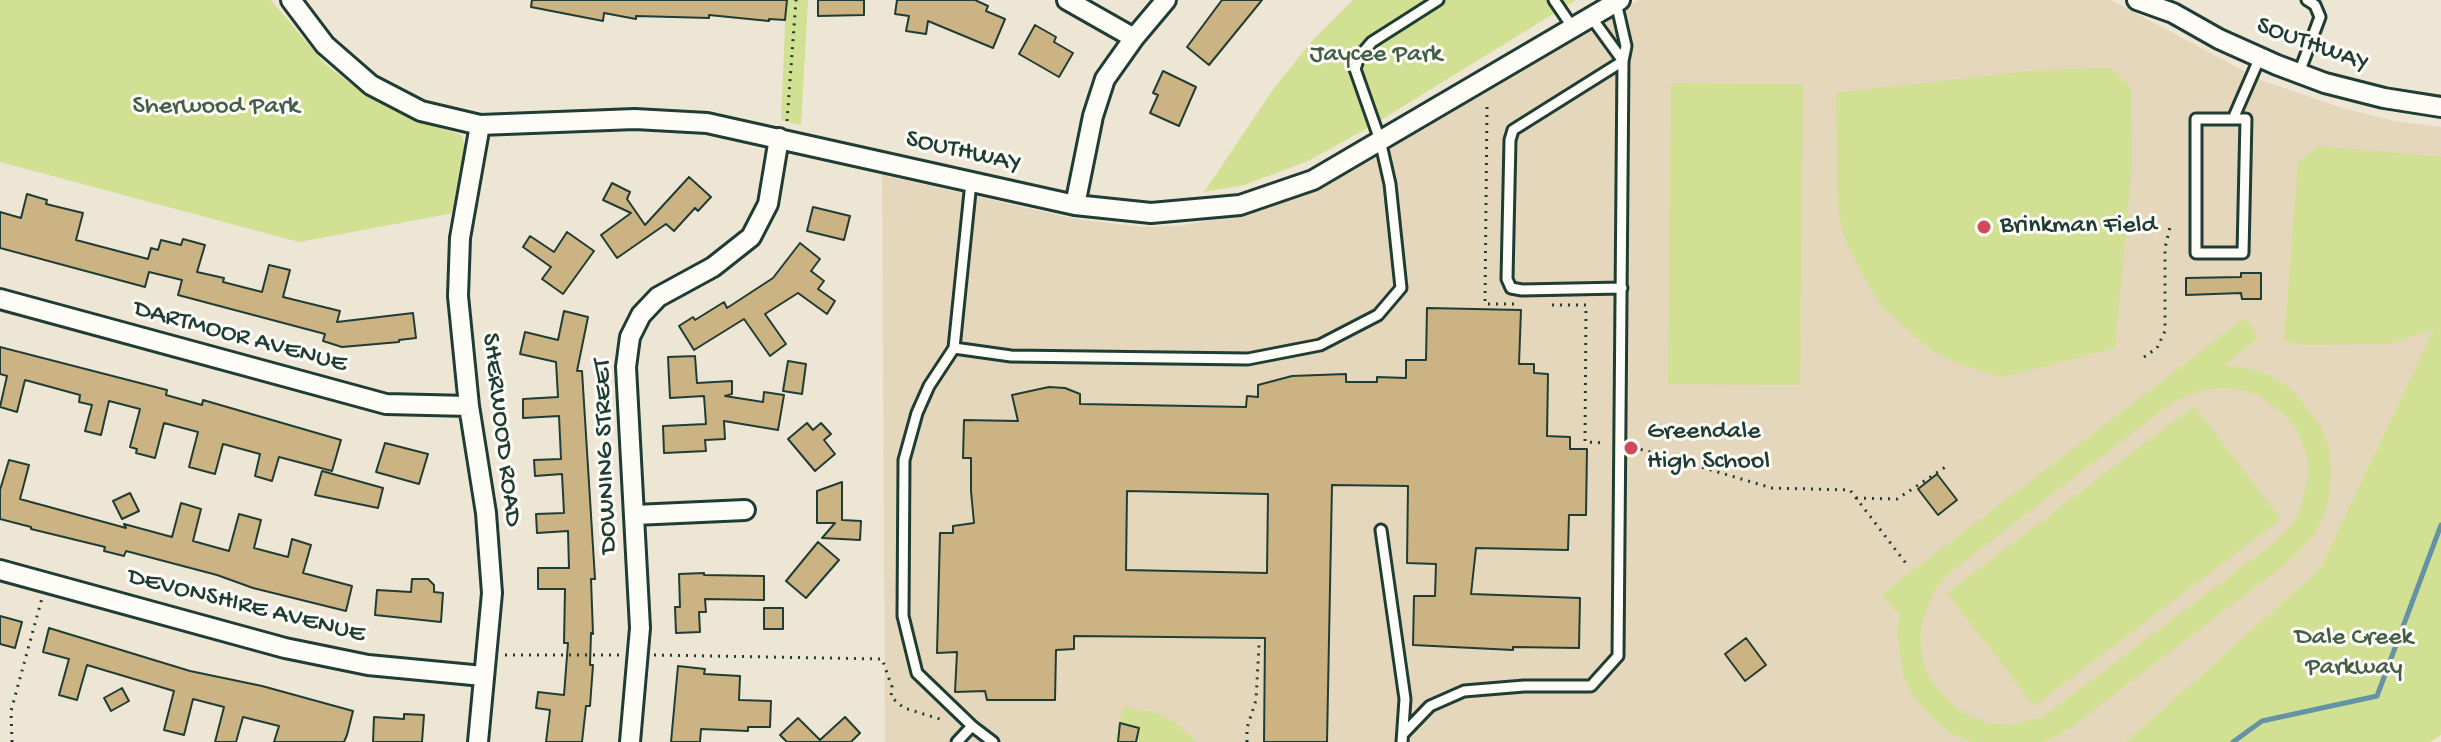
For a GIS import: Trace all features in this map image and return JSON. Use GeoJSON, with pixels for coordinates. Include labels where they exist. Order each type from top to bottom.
{"type":"FeatureCollection","features":[{"type":"Feature","properties":{"kind":"street","name":"SOUTHWAY"},"geometry":{"type":"LineString","coordinates":[[291,0],[325,45],[371,85],[421,111],[480,125],[635,119],[783,130],[971,182],[1075,205],[1151,213],[1240,205],[1313,180],[1618,1]]}},
{"type":"Feature","properties":{"kind":"street"},"geometry":{"type":"LineString","coordinates":[[1067,0],[1134,38]]}},
{"type":"Feature","properties":{"kind":"street"},"geometry":{"type":"LineString","coordinates":[[1075,205],[1093,116],[1105,79],[1166,0]]}},
{"type":"Feature","properties":{"kind":"street","name":"SOUTHWAY"},"geometry":{"type":"LineString","coordinates":[[2137,0],[2172,4],[2219,39],[2299,73],[2384,98],[2441,107]]}},
{"type":"Feature","properties":{"kind":"street","name":"SHERWOOD ROAD"},"geometry":{"type":"LineString","coordinates":[[478,742],[492,593],[486,513],[469,406],[458,296],[460,238],[480,125]]}},
{"type":"Feature","properties":{"kind":"street","name":"DOWNING STREET"},"geometry":{"type":"LineString","coordinates":[[630,742],[640,628],[626,367],[630,337],[641,315],[658,297],[713,267],[751,237],[768,204],[783,130]]}},
{"type":"Feature","properties":{"kind":"street","name":"DARTMOOR AVENUE"},"geometry":{"type":"LineString","coordinates":[[0,299],[386,404],[469,406]]}},
{"type":"Feature","properties":{"kind":"street"},"geometry":{"type":"LineString","coordinates":[[635,515],[745,510]]}},
{"type":"Feature","properties":{"kind":"street","name":"DEVONSHIRE AVENUE"},"geometry":{"type":"LineString","coordinates":[[0,570],[285,648],[368,665],[483,676]]}},
{"type":"Feature","properties":{"kind":"lane"},"geometry":{"type":"LineString","coordinates":[[954,348],[1011,356],[1248,359],[1320,345],[1378,315],[1401,288],[1390,184],[1380,140],[1355,69],[1359,57],[1372,42],[1438,0]]}},
{"type":"Feature","properties":{"kind":"lane"},"geometry":{"type":"LineString","coordinates":[[1554,0],[1573,28]]}},
{"type":"Feature","properties":{"kind":"lane"},"geometry":{"type":"LineString","coordinates":[[2299,73],[2320,17],[2315,5],[2307,0]]}},
{"type":"Feature","properties":{"kind":"lane"},"geometry":{"type":"LineString","coordinates":[[1403,738],[1430,706],[1464,691],[1524,686],[1591,686],[1618,656],[1623,61],[1626,54],[1618,1]]}},
{"type":"Feature","properties":{"kind":"lane"},"geometry":{"type":"LineString","coordinates":[[1591,17],[1623,61]]}},
{"type":"Feature","properties":{"kind":"lane"},"geometry":{"type":"LineString","coordinates":[[2233,119],[2260,57]]}},
{"type":"Feature","properties":{"kind":"lane"},"geometry":{"type":"LineString","coordinates":[[1622,288],[1522,290],[1511,288],[1507,279],[1510,140],[1513,130],[1623,61]]}},
{"type":"Feature","properties":{"kind":"lane"},"geometry":{"type":"LineString","coordinates":[[2196,119],[2233,119],[2246,119],[2243,253],[2196,253],[2196,119]]}},
{"type":"Feature","properties":{"kind":"lane"},"geometry":{"type":"LineString","coordinates":[[971,182],[954,348],[929,386],[917,413],[904,460],[903,616],[917,673],[993,742]]}},
{"type":"Feature","properties":{"kind":"lane"},"geometry":{"type":"LineString","coordinates":[[1381,530],[1405,699],[1403,738]]}},
{"type":"Feature","properties":{"kind":"lane"},"geometry":{"type":"LineString","coordinates":[[957,742],[972,726]]}},
{"type":"Feature","properties":{"kind":"path"},"geometry":{"type":"LineString","coordinates":[[783,130],[796,0]]}},
{"type":"Feature","properties":{"kind":"path"},"geometry":{"type":"LineString","coordinates":[[2144,357],[2157,348],[2165,331],[2165,248],[2170,227]]}},
{"type":"Feature","properties":{"kind":"path"},"geometry":{"type":"LineString","coordinates":[[1856,498],[1897,499],[1947,466]]}},
{"type":"Feature","properties":{"kind":"path"},"geometry":{"type":"LineString","coordinates":[[12,742],[11,711],[42,598]]}},
{"type":"Feature","properties":{"kind":"path"},"geometry":{"type":"LineString","coordinates":[[1247,742],[1247,728],[1256,700],[1259,645]]}},
{"type":"Feature","properties":{"kind":"path"},"geometry":{"type":"LineString","coordinates":[[501,655],[624,655]]}},
{"type":"Feature","properties":{"kind":"path"},"geometry":{"type":"LineString","coordinates":[[650,655],[882,659],[892,687],[891,697],[904,708],[943,720]]}},
{"type":"Feature","properties":{"kind":"shaded area","name":"Greendale High School"},"geometry":{"type":"Polygon","coordinates":[[[1639,0],[2111,0],[2261,80],[2342,108],[2395,121],[2441,127],[2441,315],[2320,569],[2126,742],[885,742],[882,175],[1076,219],[1142,227],[1180,226],[1263,210],[1316,190],[1356,169],[1639,0]]]}},
{"type":"Feature","properties":{"kind":"green space","name":"Sherwood Park"},"geometry":{"type":"Polygon","coordinates":[[[0,0],[271,0],[324,63],[351,84],[387,107],[462,135],[465,163],[454,213],[299,242],[0,162],[0,0]]]}},
{"type":"Feature","properties":{"kind":"green space"},"geometry":{"type":"Polygon","coordinates":[[[786,0],[808,0],[801,125],[781,120],[786,0]]]}},
{"type":"Feature","properties":{"kind":"green space","name":"Jaycee Park"},"geometry":{"type":"Polygon","coordinates":[[[1353,0],[1576,0],[1371,126],[1308,161],[1244,185],[1204,192],[1274,88],[1311,42],[1353,0]]]}},
{"type":"Feature","properties":{"kind":"green space","name":"Brinkman Field"},"geometry":{"type":"Polygon","coordinates":[[[2111,68],[2131,87],[2132,161],[2115,348],[2002,377],[1959,364],[1931,350],[1882,307],[1846,243],[1838,211],[1836,93],[2038,70],[2111,68]]]}},
{"type":"Feature","properties":{"kind":"green space"},"geometry":{"type":"Polygon","coordinates":[[[1671,83],[1803,84],[1800,385],[1668,384],[1671,83]]]}},
{"type":"Feature","properties":{"kind":"green space","name":"Dale Creek Parkway"},"geometry":{"type":"Polygon","coordinates":[[[2319,146],[2441,157],[2441,735],[2430,742],[2126,742],[2320,569],[2434,329],[2389,344],[2306,345],[2284,341],[2298,163],[2319,146]]]}},
{"type":"Feature","properties":{"kind":"green space"},"geometry":{"type":"Polygon","coordinates":[[[2245,318],[2259,337],[2224,365],[2260,371],[2280,381],[2295,393],[2321,426],[2328,446],[2330,489],[2327,507],[2313,537],[2288,562],[2071,727],[2042,742],[1971,742],[1949,732],[1929,715],[1904,678],[1897,634],[1900,612],[1897,613],[1882,594],[2245,318]],[[2201,390],[2171,403],[1949,573],[1936,588],[1922,621],[1920,641],[1923,662],[1932,682],[1955,707],[1971,717],[1990,723],[2008,725],[2043,717],[2274,543],[2293,524],[2301,509],[2309,470],[2305,450],[2298,432],[2287,417],[2260,396],[2243,390],[2201,390]]]}},
{"type":"Feature","properties":{"kind":"green space"},"geometry":{"type":"Polygon","coordinates":[[[2194,406],[2281,519],[2034,706],[1947,593],[2194,406]]]}},
{"type":"Feature","properties":{"kind":"green space"},"geometry":{"type":"Polygon","coordinates":[[[1123,708],[1154,712],[1174,722],[1197,742],[1115,742],[1123,708]]]}},
{"type":"Feature","properties":{"kind":"building"},"geometry":{"type":"Polygon","coordinates":[[[532,0],[787,0],[785,20],[709,15],[709,18],[636,16],[636,19],[604,13],[603,21],[531,7],[532,0]]]}},
{"type":"Feature","properties":{"kind":"building"},"geometry":{"type":"Polygon","coordinates":[[[818,0],[864,0],[864,15],[818,16],[818,0]]]}},
{"type":"Feature","properties":{"kind":"building"},"geometry":{"type":"Polygon","coordinates":[[[897,0],[975,0],[988,6],[986,11],[1005,19],[993,48],[928,21],[926,34],[906,31],[909,16],[895,14],[897,0]]]}},
{"type":"Feature","properties":{"kind":"building"},"geometry":{"type":"Polygon","coordinates":[[[1222,0],[1262,0],[1209,65],[1187,47],[1222,0]]]}},
{"type":"Feature","properties":{"kind":"building"},"geometry":{"type":"Polygon","coordinates":[[[1035,25],[1056,37],[1054,42],[1073,53],[1059,77],[1019,54],[1035,25]]]}},
{"type":"Feature","properties":{"kind":"building"},"geometry":{"type":"Polygon","coordinates":[[[1163,71],[1196,87],[1179,126],[1150,113],[1158,95],[1153,93],[1163,71]]]}},
{"type":"Feature","properties":{"kind":"building"},"geometry":{"type":"Polygon","coordinates":[[[689,177],[711,197],[698,211],[695,208],[674,231],[666,224],[617,258],[601,235],[631,213],[603,200],[612,183],[630,192],[627,199],[645,225],[689,177]]]}},
{"type":"Feature","properties":{"kind":"building"},"geometry":{"type":"Polygon","coordinates":[[[27,194],[47,200],[46,204],[83,213],[76,240],[148,259],[151,248],[158,250],[161,240],[181,245],[183,239],[205,245],[197,272],[262,292],[269,265],[290,270],[283,297],[340,311],[337,322],[413,313],[416,338],[342,347],[323,341],[325,334],[178,295],[182,280],[149,272],[145,287],[0,248],[0,212],[21,218],[27,194]]]}},
{"type":"Feature","properties":{"kind":"building"},"geometry":{"type":"Polygon","coordinates":[[[813,207],[850,216],[844,240],[807,231],[813,207]]]}},
{"type":"Feature","properties":{"kind":"building"},"geometry":{"type":"Polygon","coordinates":[[[567,232],[594,251],[563,294],[542,279],[551,267],[523,247],[530,236],[554,252],[567,232]]]}},
{"type":"Feature","properties":{"kind":"building"},"geometry":{"type":"Polygon","coordinates":[[[800,243],[820,259],[811,271],[824,281],[818,289],[835,301],[827,314],[798,293],[765,314],[786,344],[770,356],[744,319],[694,350],[679,326],[724,302],[727,308],[773,278],[800,243]]]}},
{"type":"Feature","properties":{"kind":"building"},"geometry":{"type":"Polygon","coordinates":[[[2241,273],[2261,273],[2261,299],[2242,299],[2241,293],[2186,295],[2186,278],[2241,277],[2241,273]]]}},
{"type":"Feature","properties":{"kind":"building"},"geometry":{"type":"Polygon","coordinates":[[[1427,308],[1521,310],[1519,364],[1534,364],[1534,373],[1548,374],[1547,436],[1570,437],[1570,449],[1587,449],[1586,515],[1569,515],[1568,550],[1476,548],[1471,594],[1580,598],[1579,648],[1513,647],[1513,650],[1413,645],[1414,596],[1435,596],[1436,564],[1407,563],[1408,486],[1332,485],[1327,742],[1264,742],[1265,638],[1074,636],[1074,649],[1056,650],[1055,700],[987,700],[985,691],[955,692],[957,652],[937,653],[940,533],[953,533],[953,526],[974,523],[971,458],[963,458],[964,420],[1018,421],[1012,395],[1049,387],[1065,388],[1080,394],[1080,404],[1246,407],[1247,396],[1258,397],[1258,385],[1292,376],[1346,374],[1346,382],[1377,382],[1377,377],[1406,378],[1406,360],[1426,360],[1427,308]],[[1127,491],[1126,570],[1267,573],[1268,494],[1127,491]]]}},
{"type":"Feature","properties":{"kind":"building"},"geometry":{"type":"Polygon","coordinates":[[[564,311],[588,317],[577,371],[582,371],[595,579],[591,579],[593,634],[590,665],[593,665],[590,706],[586,706],[582,742],[546,742],[550,710],[536,708],[538,692],[564,695],[568,643],[564,643],[565,589],[538,589],[538,568],[569,568],[568,531],[537,533],[536,514],[564,513],[562,474],[535,476],[534,460],[561,459],[559,416],[523,418],[523,399],[558,397],[556,362],[520,354],[525,332],[558,340],[564,311]]]}},
{"type":"Feature","properties":{"kind":"building"},"geometry":{"type":"Polygon","coordinates":[[[0,347],[167,390],[166,395],[202,405],[203,400],[341,440],[332,471],[279,457],[272,481],[255,476],[260,454],[223,444],[215,474],[189,467],[198,432],[164,423],[155,458],[136,453],[137,449],[130,447],[140,409],[109,401],[101,435],[85,431],[92,405],[79,402],[80,395],[25,380],[17,412],[0,407],[7,376],[0,374],[0,347]]]}},
{"type":"Feature","properties":{"kind":"building"},"geometry":{"type":"Polygon","coordinates":[[[695,356],[697,383],[732,381],[732,394],[725,396],[763,402],[764,392],[784,395],[778,430],[724,421],[725,439],[705,440],[706,451],[664,453],[663,426],[706,424],[704,396],[670,398],[668,357],[695,356]]]}},
{"type":"Feature","properties":{"kind":"building"},"geometry":{"type":"Polygon","coordinates":[[[788,361],[806,364],[802,394],[783,391],[788,361]]]}},
{"type":"Feature","properties":{"kind":"building"},"geometry":{"type":"Polygon","coordinates":[[[807,423],[813,430],[821,423],[831,434],[824,440],[835,454],[815,471],[788,439],[807,423]]]}},
{"type":"Feature","properties":{"kind":"building"},"geometry":{"type":"Polygon","coordinates":[[[385,443],[428,454],[419,484],[376,472],[385,443]]]}},
{"type":"Feature","properties":{"kind":"building"},"geometry":{"type":"Polygon","coordinates":[[[9,460],[29,465],[20,499],[126,528],[124,524],[172,537],[181,503],[201,509],[193,541],[229,551],[239,514],[261,520],[254,548],[288,557],[292,539],[311,545],[303,573],[352,586],[346,611],[126,551],[124,556],[104,551],[105,547],[0,519],[0,490],[9,460]]]}},
{"type":"Feature","properties":{"kind":"building"},"geometry":{"type":"Polygon","coordinates":[[[322,471],[383,488],[378,508],[315,495],[322,471]]]}},
{"type":"Feature","properties":{"kind":"building"},"geometry":{"type":"Polygon","coordinates":[[[1937,474],[1957,500],[1938,515],[1918,489],[1937,474]]]}},
{"type":"Feature","properties":{"kind":"building"},"geometry":{"type":"Polygon","coordinates":[[[842,482],[842,520],[861,521],[860,540],[822,538],[835,523],[817,523],[817,491],[842,482]]]}},
{"type":"Feature","properties":{"kind":"building"},"geometry":{"type":"Polygon","coordinates":[[[130,493],[139,511],[122,519],[113,501],[130,493]]]}},
{"type":"Feature","properties":{"kind":"building"},"geometry":{"type":"Polygon","coordinates":[[[818,542],[839,560],[806,598],[786,581],[818,542]]]}},
{"type":"Feature","properties":{"kind":"building"},"geometry":{"type":"Polygon","coordinates":[[[679,574],[764,576],[764,600],[705,599],[706,612],[699,612],[700,632],[676,633],[675,607],[680,607],[679,574]]]}},
{"type":"Feature","properties":{"kind":"building"},"geometry":{"type":"Polygon","coordinates":[[[412,579],[428,579],[434,585],[434,592],[443,593],[441,622],[375,615],[377,590],[411,592],[412,579]]]}},
{"type":"Feature","properties":{"kind":"building"},"geometry":{"type":"Polygon","coordinates":[[[764,608],[783,608],[783,629],[764,629],[764,608]]]}},
{"type":"Feature","properties":{"kind":"building"},"geometry":{"type":"Polygon","coordinates":[[[0,616],[22,622],[15,648],[0,644],[0,616]]]}},
{"type":"Feature","properties":{"kind":"building"},"geometry":{"type":"Polygon","coordinates":[[[49,628],[190,671],[262,686],[353,711],[347,735],[344,742],[274,742],[279,726],[243,717],[236,742],[215,742],[224,707],[193,699],[184,735],[164,730],[174,691],[87,665],[77,700],[59,695],[69,659],[43,652],[49,628]]]}},
{"type":"Feature","properties":{"kind":"building"},"geometry":{"type":"Polygon","coordinates":[[[1746,638],[1766,665],[1745,681],[1725,654],[1746,638]]]}},
{"type":"Feature","properties":{"kind":"building"},"geometry":{"type":"Polygon","coordinates":[[[678,666],[705,669],[704,674],[740,676],[739,700],[771,701],[770,727],[748,727],[748,731],[701,729],[700,742],[671,742],[678,666]]]}},
{"type":"Feature","properties":{"kind":"building"},"geometry":{"type":"Polygon","coordinates":[[[122,688],[129,701],[111,711],[104,698],[122,688]]]}},
{"type":"Feature","properties":{"kind":"building"},"geometry":{"type":"Polygon","coordinates":[[[404,714],[424,715],[422,742],[373,742],[374,717],[404,719],[404,714]]]}},
{"type":"Feature","properties":{"kind":"building"},"geometry":{"type":"Polygon","coordinates":[[[845,717],[860,733],[851,742],[787,742],[780,735],[798,718],[820,740],[845,717]]]}},
{"type":"Feature","properties":{"kind":"building"},"geometry":{"type":"Polygon","coordinates":[[[1120,723],[1139,728],[1136,742],[1118,742],[1120,723]]]}},
{"type":"Feature","properties":{"kind":"waterway"},"geometry":{"type":"LineString","coordinates":[[2233,742],[2262,721],[2377,696],[2441,525]]}},
{"type":"Feature","properties":{"kind":"place","name":"Brinkman Field"},"geometry":{"type":"Point","coordinates":[1984,227]}},
{"type":"Feature","properties":{"kind":"place","name":"Greendale High School"},"geometry":{"type":"Point","coordinates":[1631,448]}}]}
